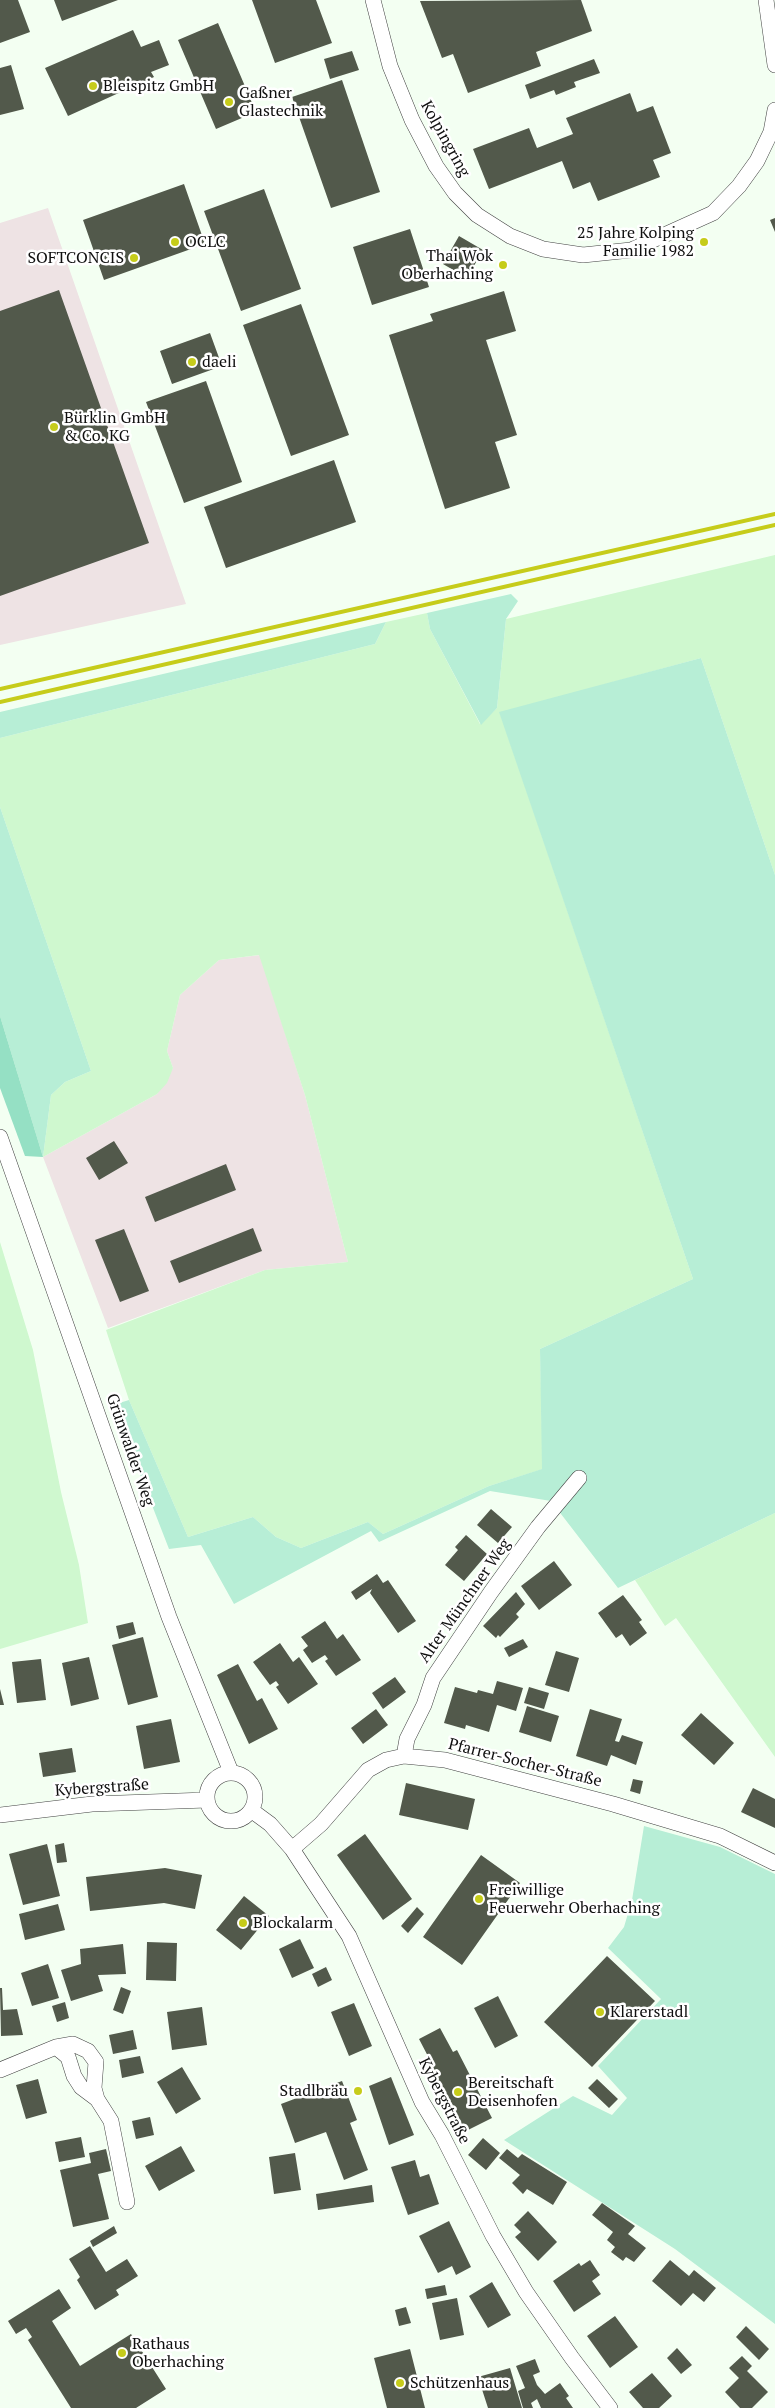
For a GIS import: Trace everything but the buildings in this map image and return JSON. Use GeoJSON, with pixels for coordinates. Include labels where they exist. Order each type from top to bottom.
{"type":"FeatureCollection","features":[{"type":"Feature","properties":{"kind":"street","name":"Kolpingring"},"geometry":{"type":"LineString","coordinates":[[373,0],[390,66],[412,120],[436,166],[455,192],[477,215],[510,236],[542,248],[583,255],[631,250],[713,213],[739,186],[757,161],[771,132],[775,110]]}},
{"type":"Feature","properties":{"kind":"street"},"geometry":{"type":"LineString","coordinates":[[766,0],[775,65]]}},
{"type":"Feature","properties":{"kind":"street","name":"Grünwalder Weg"},"geometry":{"type":"LineString","coordinates":[[0,1137],[169,1617],[231,1772]]}},
{"type":"Feature","properties":{"kind":"street","name":"Alter Münchner Weg"},"geometry":{"type":"LineString","coordinates":[[404,1756],[407,1739],[424,1705],[433,1678],[497,1584],[538,1528],[579,1478]]}},
{"type":"Feature","properties":{"kind":"street","name":"Pfarrer-Socher-Straße"},"geometry":{"type":"LineString","coordinates":[[292,1849],[321,1824],[368,1770],[386,1760],[404,1756],[445,1760],[613,1804],[720,1836],[775,1864]]}},
{"type":"Feature","properties":{"kind":"street"},"geometry":{"type":"LineString","coordinates":[[231,1772],[244,1776],[254,1788],[255,1796],[251,1810],[244,1818],[235,1821],[225,1821],[216,1817],[210,1809],[207,1800],[210,1784],[216,1778],[231,1772]]}},
{"type":"Feature","properties":{"kind":"street","name":"Kybergstraße"},"geometry":{"type":"LineString","coordinates":[[0,1815],[92,1804],[207,1800]]}},
{"type":"Feature","properties":{"kind":"street","name":"Kybergstraße"},"geometry":{"type":"LineString","coordinates":[[251,1810],[270,1824],[292,1849],[349,1936],[422,2102],[442,2135],[493,2236],[526,2292],[610,2408]]}},
{"type":"Feature","properties":{"kind":"street"},"geometry":{"type":"LineString","coordinates":[[0,2070],[56,2048],[73,2044],[81,2046],[92,2056],[96,2062],[94,2088],[97,2099],[111,2121],[127,2202]]}},
{"type":"Feature","properties":{"kind":"street"},"geometry":{"type":"LineString","coordinates":[[56,2048],[68,2057],[74,2076],[81,2087],[97,2099]]}},
{"type":"Feature","properties":{"kind":"shaded area"},"geometry":{"type":"Polygon","coordinates":[[[48,208],[186,604],[0,645],[0,223],[48,208]]]}},
{"type":"Feature","properties":{"kind":"shaded area"},"geometry":{"type":"Polygon","coordinates":[[[260,955],[305,1095],[348,1262],[265,1270],[108,1328],[43,1157],[157,1094],[173,1068],[167,1051],[180,995],[219,960],[260,955]]]}},
{"type":"Feature","properties":{"kind":"green space"},"geometry":{"type":"Polygon","coordinates":[[[775,555],[775,875],[701,658],[500,713],[693,1279],[540,1349],[543,1469],[489,1486],[383,1534],[368,1522],[301,1548],[276,1537],[253,1517],[188,1537],[129,1400],[106,1330],[265,1270],[348,1262],[305,1095],[259,955],[219,960],[180,995],[167,1051],[173,1068],[167,1083],[157,1094],[43,1157],[51,1095],[65,1082],[91,1071],[0,807],[0,738],[375,644],[386,622],[427,613],[430,629],[480,724],[497,708],[506,619],[775,555]]]}},
{"type":"Feature","properties":{"kind":"green space"},"geometry":{"type":"Polygon","coordinates":[[[511,594],[518,601],[506,619],[497,708],[481,725],[430,629],[427,613],[511,594]]]}},
{"type":"Feature","properties":{"kind":"green space"},"geometry":{"type":"Polygon","coordinates":[[[386,622],[375,644],[0,738],[0,712],[386,622]]]}},
{"type":"Feature","properties":{"kind":"green space"},"geometry":{"type":"Polygon","coordinates":[[[701,658],[775,875],[775,1513],[618,1588],[551,1501],[490,1491],[379,1542],[371,1531],[234,1604],[201,1545],[169,1549],[113,1405],[129,1400],[188,1537],[253,1517],[276,1537],[301,1548],[368,1522],[383,1534],[489,1486],[542,1469],[540,1349],[693,1279],[499,712],[701,658]]]}},
{"type":"Feature","properties":{"kind":"green space"},"geometry":{"type":"Polygon","coordinates":[[[0,807],[91,1071],[65,1082],[51,1095],[43,1157],[0,1016],[0,807]]]}},
{"type":"Feature","properties":{"kind":"green space"},"geometry":{"type":"Polygon","coordinates":[[[0,1016],[43,1157],[25,1156],[0,1088],[0,1016]]]}},
{"type":"Feature","properties":{"kind":"green space"},"geometry":{"type":"Polygon","coordinates":[[[0,1242],[33,1350],[61,1492],[79,1565],[88,1623],[0,1649],[0,1242]]]}},
{"type":"Feature","properties":{"kind":"green space"},"geometry":{"type":"Polygon","coordinates":[[[775,1513],[775,1757],[676,1618],[665,1626],[635,1580],[775,1513]]]}},
{"type":"Feature","properties":{"kind":"green space"},"geometry":{"type":"Polygon","coordinates":[[[644,1826],[720,1847],[775,1874],[775,2324],[675,2249],[504,2140],[573,2096],[612,2115],[627,2098],[598,2066],[661,1999],[608,1948],[624,1927],[632,1900],[644,1826]]]}},
{"type":"Feature","properties":{"kind":"railway"},"geometry":{"type":"LineString","coordinates":[[0,689],[775,514]]}},
{"type":"Feature","properties":{"kind":"railway"},"geometry":{"type":"LineString","coordinates":[[0,702],[775,525]]}},
{"type":"Feature","properties":{"kind":"place","name":"Bleispitz GmbH"},"geometry":{"type":"Point","coordinates":[93,86]}},
{"type":"Feature","properties":{"kind":"place","name":"Gaßner Glastechnik"},"geometry":{"type":"Point","coordinates":[229,102]}},
{"type":"Feature","properties":{"kind":"place","name":"OCLC"},"geometry":{"type":"Point","coordinates":[175,242]}},
{"type":"Feature","properties":{"kind":"place","name":"25 Jahre Kolping Familie 1982"},"geometry":{"type":"Point","coordinates":[704,242]}},
{"type":"Feature","properties":{"kind":"place","name":"SOFTCONCIS"},"geometry":{"type":"Point","coordinates":[134,258]}},
{"type":"Feature","properties":{"kind":"place","name":"Thai Wok Oberhaching"},"geometry":{"type":"Point","coordinates":[503,265]}},
{"type":"Feature","properties":{"kind":"place","name":"daeli"},"geometry":{"type":"Point","coordinates":[192,362]}},
{"type":"Feature","properties":{"kind":"place","name":"Bürklin GmbH & Co. KG"},"geometry":{"type":"Point","coordinates":[54,427]}},
{"type":"Feature","properties":{"kind":"place","name":"Freiwillige Feuerwehr Oberhaching"},"geometry":{"type":"Point","coordinates":[479,1899]}},
{"type":"Feature","properties":{"kind":"place","name":"Blockalarm"},"geometry":{"type":"Point","coordinates":[243,1923]}},
{"type":"Feature","properties":{"kind":"place","name":"Klarerstadl"},"geometry":{"type":"Point","coordinates":[600,2012]}},
{"type":"Feature","properties":{"kind":"place","name":"Stadlbräu"},"geometry":{"type":"Point","coordinates":[358,2091]}},
{"type":"Feature","properties":{"kind":"place","name":"Bereitschaft Deisenhofen"},"geometry":{"type":"Point","coordinates":[458,2092]}},
{"type":"Feature","properties":{"kind":"place","name":"Rathaus Oberhaching"},"geometry":{"type":"Point","coordinates":[122,2353]}},
{"type":"Feature","properties":{"kind":"place","name":"Schützenhaus"},"geometry":{"type":"Point","coordinates":[400,2383]}}]}
